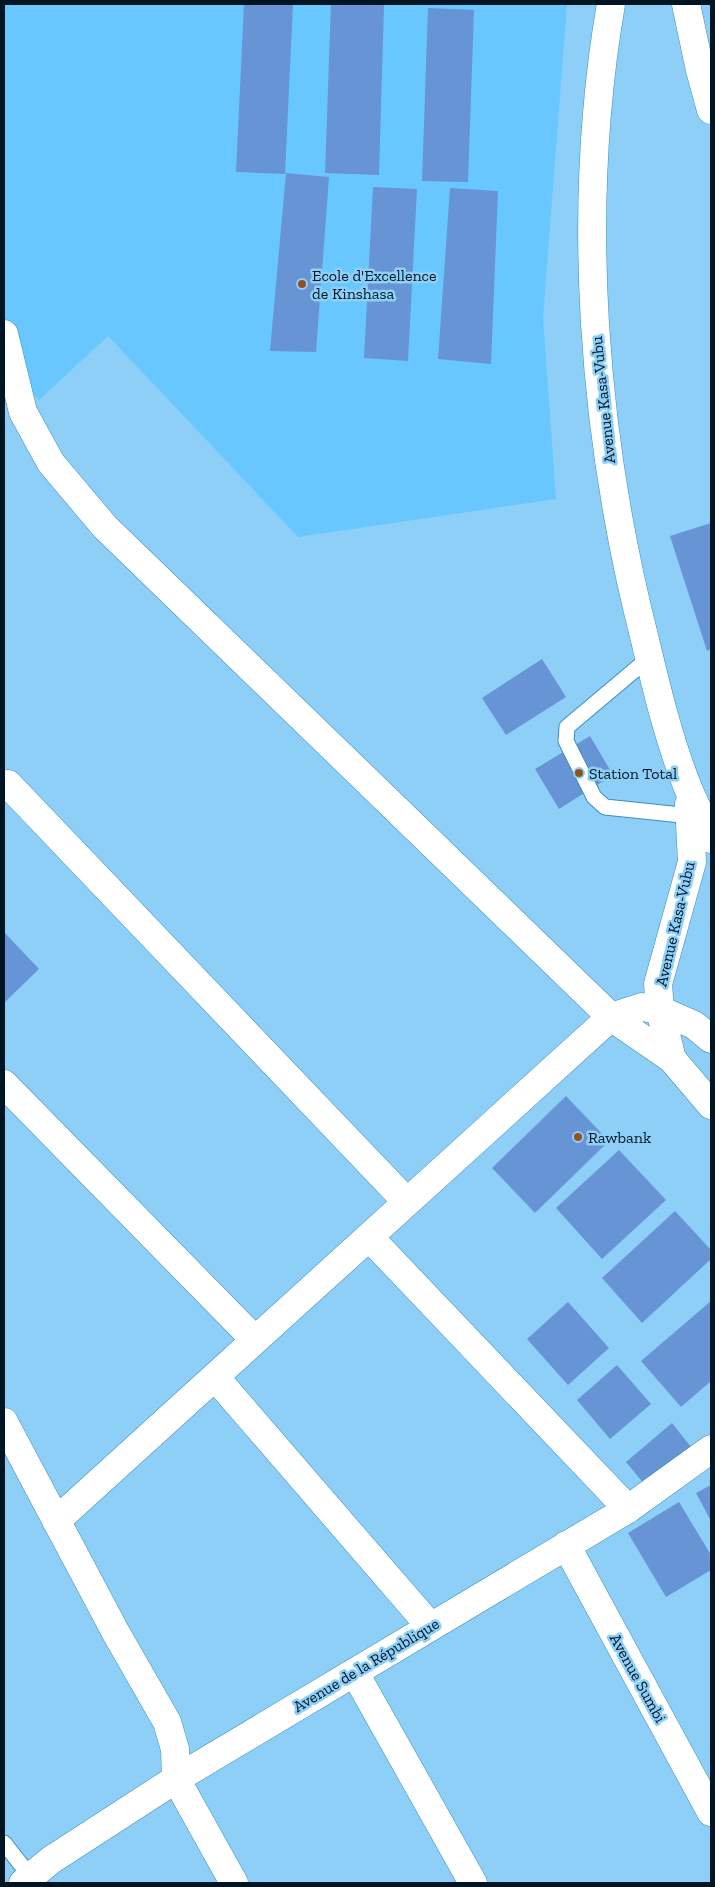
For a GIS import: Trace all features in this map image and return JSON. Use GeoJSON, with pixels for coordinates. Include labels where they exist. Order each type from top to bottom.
{"type":"FeatureCollection","features":[{"type":"Feature","properties":{"kind":"street","name":"Avenue Kasa-Vubu"},"geometry":{"type":"LineString","coordinates":[[611,4],[601,66],[595,124],[595,318],[615,507],[628,572],[660,698],[688,788],[711,839]]}},
{"type":"Feature","properties":{"kind":"street"},"geometry":{"type":"LineString","coordinates":[[686,4],[700,70],[711,110]]}},
{"type":"Feature","properties":{"kind":"street"},"geometry":{"type":"LineString","coordinates":[[4,334],[23,412],[51,463],[105,527],[611,1017],[672,1059],[711,1044]]}},
{"type":"Feature","properties":{"kind":"street"},"geometry":{"type":"LineString","coordinates":[[8,784],[407,1202]]}},
{"type":"Feature","properties":{"kind":"street","name":"Avenue Kasa-Vubu"},"geometry":{"type":"LineString","coordinates":[[688,788],[692,862],[658,984],[660,1010],[672,1059],[711,1105]]}},
{"type":"Feature","properties":{"kind":"street"},"geometry":{"type":"LineString","coordinates":[[56,1521],[611,1017],[642,1007],[660,1010],[694,1025],[711,1039]]}},
{"type":"Feature","properties":{"kind":"street"},"geometry":{"type":"LineString","coordinates":[[4,1084],[254,1340]]}},
{"type":"Feature","properties":{"kind":"street"},"geometry":{"type":"LineString","coordinates":[[369,1236],[628,1509]]}},
{"type":"Feature","properties":{"kind":"street"},"geometry":{"type":"LineString","coordinates":[[215,1377],[430,1626]]}},
{"type":"Feature","properties":{"kind":"street"},"geometry":{"type":"LineString","coordinates":[[4,1422],[56,1521],[167,1722],[175,1749],[176,1779],[234,1883]]}},
{"type":"Feature","properties":{"kind":"street","name":"Avenue de la République"},"geometry":{"type":"LineString","coordinates":[[26,1880],[50,1860],[176,1779],[628,1509],[711,1450]]}},
{"type":"Feature","properties":{"kind":"street","name":"Avenue Sumbi"},"geometry":{"type":"LineString","coordinates":[[566,1545],[711,1812]]}},
{"type":"Feature","properties":{"kind":"street"},"geometry":{"type":"LineString","coordinates":[[355,1673],[473,1883]]}},
{"type":"Feature","properties":{"kind":"lane"},"geometry":{"type":"LineString","coordinates":[[649,658],[567,727],[566,740],[594,796],[605,807],[691,816]]}},
{"type":"Feature","properties":{"kind":"lane"},"geometry":{"type":"LineString","coordinates":[[4,1843],[26,1880]]}},
{"type":"Feature","properties":{"kind":"shaded area","name":"Ecole d'Excellence de Kinshasa"},"geometry":{"type":"Polygon","coordinates":[[[4,4],[567,4],[543,318],[556,499],[298,537],[108,336],[39,400],[4,365],[4,4]]]}},
{"type":"Feature","properties":{"kind":"building"},"geometry":{"type":"Polygon","coordinates":[[[244,4],[293,4],[285,174],[236,172],[244,4]]]}},
{"type":"Feature","properties":{"kind":"building"},"geometry":{"type":"Polygon","coordinates":[[[331,4],[384,5],[379,175],[325,173],[331,4]]]}},
{"type":"Feature","properties":{"kind":"building"},"geometry":{"type":"Polygon","coordinates":[[[428,8],[474,10],[468,182],[422,181],[428,8]]]}},
{"type":"Feature","properties":{"kind":"building"},"geometry":{"type":"Polygon","coordinates":[[[286,173],[329,177],[316,352],[270,351],[286,173]]]}},
{"type":"Feature","properties":{"kind":"building"},"geometry":{"type":"Polygon","coordinates":[[[373,187],[417,189],[408,361],[364,358],[373,187]]]}},
{"type":"Feature","properties":{"kind":"building"},"geometry":{"type":"Polygon","coordinates":[[[450,188],[498,191],[491,364],[438,359],[450,188]]]}},
{"type":"Feature","properties":{"kind":"building"},"geometry":{"type":"Polygon","coordinates":[[[711,523],[711,649],[707,651],[670,536],[711,523]]]}},
{"type":"Feature","properties":{"kind":"building"},"geometry":{"type":"Polygon","coordinates":[[[542,659],[566,697],[506,735],[482,698],[542,659]]]}},
{"type":"Feature","properties":{"kind":"building"},"geometry":{"type":"Polygon","coordinates":[[[590,736],[613,775],[559,809],[535,769],[590,736]]]}},
{"type":"Feature","properties":{"kind":"building"},"geometry":{"type":"Polygon","coordinates":[[[4,932],[39,969],[4,1003],[4,932]]]}},
{"type":"Feature","properties":{"kind":"building"},"geometry":{"type":"Polygon","coordinates":[[[566,1096],[609,1141],[535,1213],[492,1168],[566,1096]]]}},
{"type":"Feature","properties":{"kind":"building"},"geometry":{"type":"Polygon","coordinates":[[[619,1150],[666,1200],[602,1259],[556,1208],[619,1150]]]}},
{"type":"Feature","properties":{"kind":"building"},"geometry":{"type":"Polygon","coordinates":[[[675,1211],[711,1250],[711,1259],[642,1323],[602,1278],[675,1211]]]}},
{"type":"Feature","properties":{"kind":"building"},"geometry":{"type":"Polygon","coordinates":[[[711,1301],[711,1381],[681,1407],[641,1361],[711,1301]]]}},
{"type":"Feature","properties":{"kind":"building"},"geometry":{"type":"Polygon","coordinates":[[[568,1302],[609,1348],[568,1385],[527,1339],[568,1302]]]}},
{"type":"Feature","properties":{"kind":"building"},"geometry":{"type":"Polygon","coordinates":[[[617,1365],[651,1404],[610,1439],[577,1400],[617,1365]]]}},
{"type":"Feature","properties":{"kind":"building"},"geometry":{"type":"Polygon","coordinates":[[[672,1423],[691,1447],[645,1485],[626,1462],[672,1423]]]}},
{"type":"Feature","properties":{"kind":"building"},"geometry":{"type":"Polygon","coordinates":[[[711,1485],[711,1521],[696,1493],[711,1485]]]}},
{"type":"Feature","properties":{"kind":"building"},"geometry":{"type":"Polygon","coordinates":[[[679,1502],[711,1555],[711,1570],[666,1597],[628,1533],[679,1502]]]}},
{"type":"Feature","properties":{"kind":"place","name":"Ecole d'Excellence de Kinshasa"},"geometry":{"type":"Point","coordinates":[302,284]}},
{"type":"Feature","properties":{"kind":"place","name":"Station Total"},"geometry":{"type":"Point","coordinates":[579,773]}},
{"type":"Feature","properties":{"kind":"place","name":"Rawbank"},"geometry":{"type":"Point","coordinates":[578,1137]}}]}
